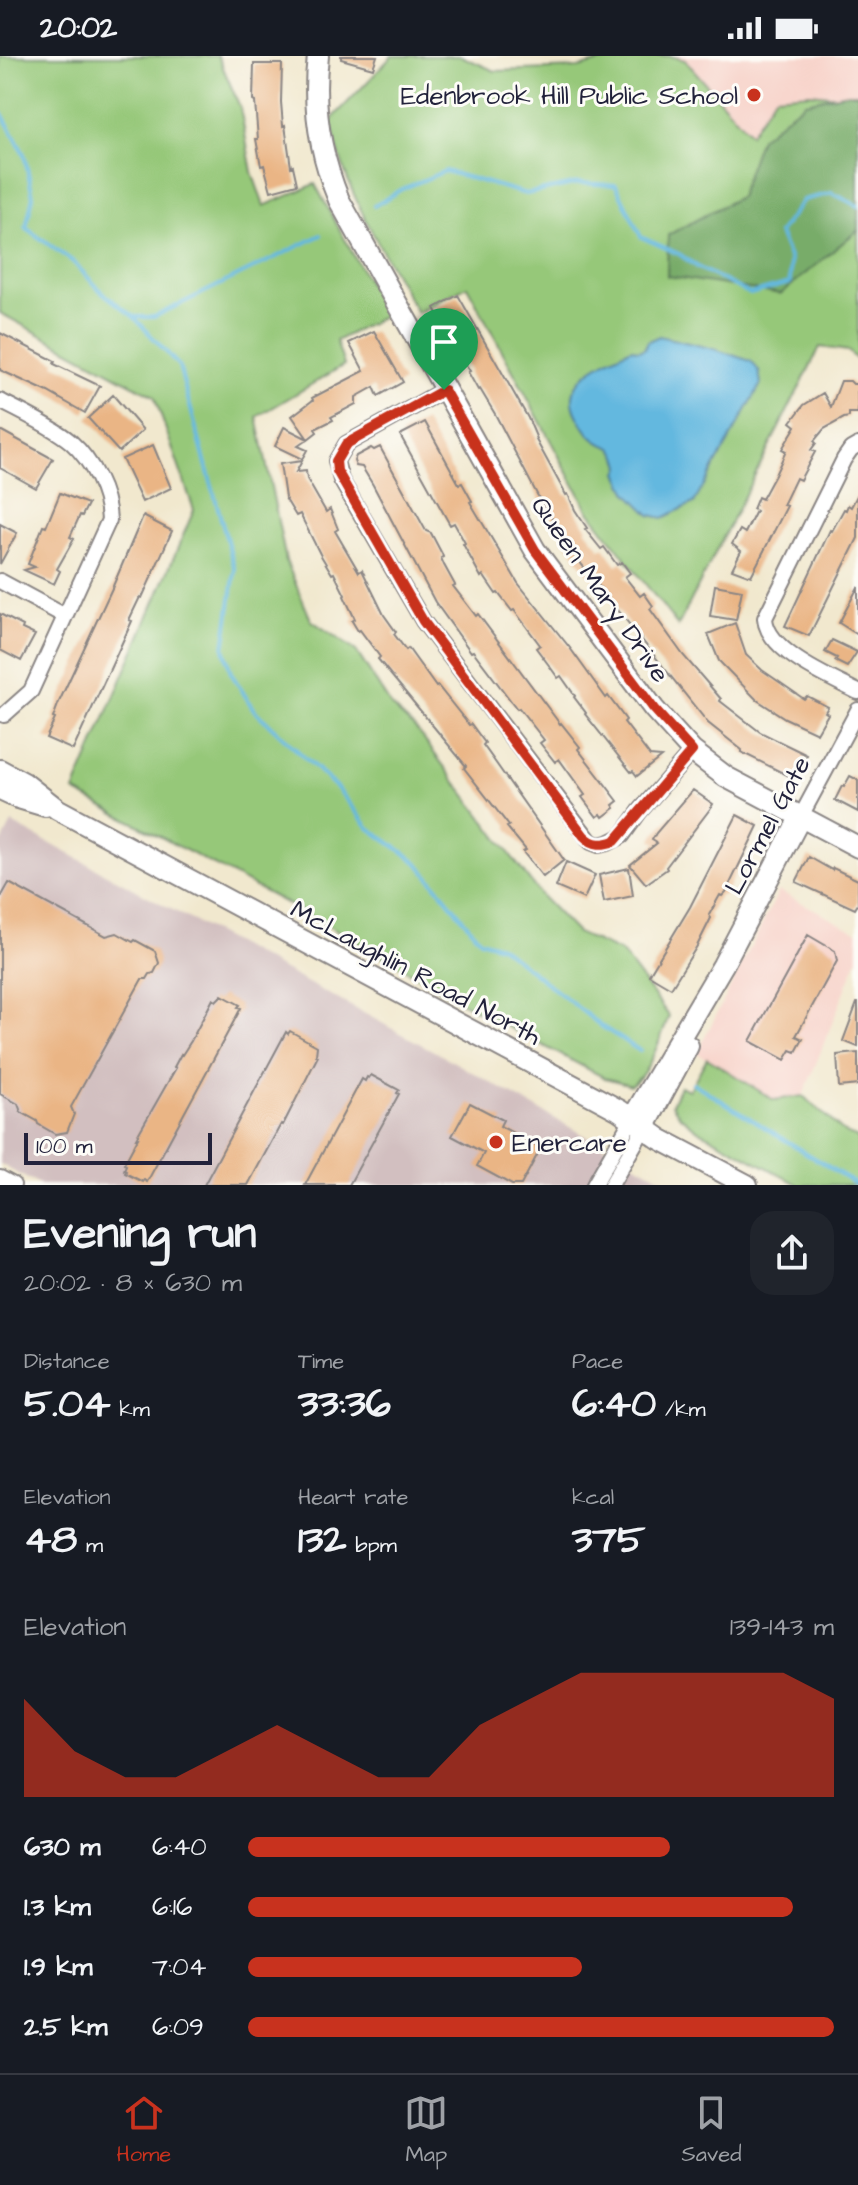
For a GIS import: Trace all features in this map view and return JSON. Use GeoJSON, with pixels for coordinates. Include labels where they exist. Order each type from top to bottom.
{"type":"FeatureCollection","features":[{"type":"Feature","properties":{"kind":"street","name":"Queen Mary Drive"},"geometry":{"type":"LineString","coordinates":[[318,56],[316,109],[322,147],[334,187],[535,550],[654,709],[692,751],[737,784],[858,847]]}},
{"type":"Feature","properties":{"kind":"street"},"geometry":{"type":"LineString","coordinates":[[444,390],[346,444],[336,461],[341,480],[423,621],[591,842],[599,845],[622,836],[692,751]]}},
{"type":"Feature","properties":{"kind":"street"},"geometry":{"type":"LineString","coordinates":[[0,401],[70,442],[95,473],[109,509],[109,520],[31,691],[4,715]]}},
{"type":"Feature","properties":{"kind":"street"},"geometry":{"type":"LineString","coordinates":[[858,445],[844,459],[765,618],[767,630],[780,645],[808,666],[858,692]]}},
{"type":"Feature","properties":{"kind":"street"},"geometry":{"type":"LineString","coordinates":[[0,581],[65,616]]}},
{"type":"Feature","properties":{"kind":"street","name":"Lormel Gate"},"geometry":{"type":"LineString","coordinates":[[638,1123],[675,1042],[723,965],[858,710]]}},
{"type":"Feature","properties":{"kind":"street","name":"McLaughlin Road North"},"geometry":{"type":"LineString","coordinates":[[0,770],[24,783],[57,809],[571,1084],[660,1139],[747,1185]]}},
{"type":"Feature","properties":{"kind":"street","name":"McLaughlin Road North"},"geometry":{"type":"LineString","coordinates":[[0,790],[57,809]]}},
{"type":"Feature","properties":{"kind":"street"},"geometry":{"type":"LineString","coordinates":[[594,1185],[638,1123]]}},
{"type":"Feature","properties":{"kind":"street"},"geometry":{"type":"LineString","coordinates":[[611,1185],[638,1123]]}},
{"type":"Feature","properties":{"kind":"street"},"geometry":{"type":"LineString","coordinates":[[0,1178],[13,1185]]}},
{"type":"Feature","properties":{"kind":"shaded area","name":"Edenbrook Hill Public School"},"geometry":{"type":"Polygon","coordinates":[[[670,56],[858,56],[858,98],[750,135],[685,60],[670,56]]]}},
{"type":"Feature","properties":{"kind":"shaded area"},"geometry":{"type":"Polygon","coordinates":[[[12,823],[454,1062],[673,1185],[39,1185],[0,1164],[0,846],[12,823]]]}},
{"type":"Feature","properties":{"kind":"shaded area"},"geometry":{"type":"Polygon","coordinates":[[[779,891],[858,932],[858,958],[803,1096],[774,1100],[697,1053],[779,891]]]}},
{"type":"Feature","properties":{"kind":"green space"},"geometry":{"type":"Polygon","coordinates":[[[0,56],[218,56],[240,107],[252,172],[264,206],[315,184],[386,315],[336,341],[344,365],[257,417],[286,561],[311,620],[356,651],[392,707],[416,729],[542,897],[577,933],[622,953],[669,1016],[649,1064],[631,1085],[605,1078],[460,1002],[317,920],[74,791],[194,510],[154,396],[0,313],[0,56]]]}},
{"type":"Feature","properties":{"kind":"green space"},"geometry":{"type":"Polygon","coordinates":[[[392,56],[461,56],[495,71],[579,68],[621,56],[670,56],[685,60],[750,134],[775,96],[810,93],[858,98],[858,361],[848,351],[820,347],[678,626],[588,510],[467,286],[417,313],[366,220],[345,171],[331,120],[392,56]]]}},
{"type":"Feature","properties":{"kind":"green space"},"geometry":{"type":"Polygon","coordinates":[[[858,93],[858,230],[781,294],[667,276],[668,235],[739,197],[760,138],[805,102],[858,93]]]}},
{"type":"Feature","properties":{"kind":"green space"},"geometry":{"type":"Polygon","coordinates":[[[707,1058],[774,1100],[803,1096],[845,1133],[858,1138],[858,1185],[799,1185],[698,1130],[680,1116],[672,1104],[680,1086],[689,1090],[707,1058]]]}},
{"type":"Feature","properties":{"kind":"water"},"geometry":{"type":"Polygon","coordinates":[[[659,336],[751,361],[759,371],[761,384],[694,503],[663,518],[650,515],[628,493],[618,473],[621,467],[616,452],[588,433],[573,404],[578,382],[597,366],[632,348],[644,349],[648,341],[659,336]]]}},
{"type":"Feature","properties":{"kind":"building"},"geometry":{"type":"Polygon","coordinates":[[[341,56],[377,56],[373,68],[341,59],[341,56]]]}},
{"type":"Feature","properties":{"kind":"building"},"geometry":{"type":"Polygon","coordinates":[[[254,64],[282,64],[283,126],[297,184],[271,191],[264,165],[261,166],[256,139],[254,64]]]}},
{"type":"Feature","properties":{"kind":"building"},"geometry":{"type":"Polygon","coordinates":[[[458,295],[528,418],[536,440],[585,529],[617,565],[622,562],[630,573],[625,577],[640,596],[644,593],[653,606],[650,609],[720,701],[760,732],[807,755],[795,779],[741,752],[708,723],[575,556],[540,500],[495,414],[448,337],[450,335],[435,308],[458,295]]]}},
{"type":"Feature","properties":{"kind":"building"},"geometry":{"type":"Polygon","coordinates":[[[374,331],[403,382],[378,396],[374,387],[356,397],[356,404],[331,417],[333,420],[315,429],[317,432],[308,439],[292,416],[312,398],[364,371],[349,343],[374,331]]]}},
{"type":"Feature","properties":{"kind":"building"},"geometry":{"type":"Polygon","coordinates":[[[0,333],[100,386],[85,413],[0,370],[0,333]]]}},
{"type":"Feature","properties":{"kind":"building"},"geometry":{"type":"Polygon","coordinates":[[[841,381],[857,384],[858,413],[849,413],[849,417],[824,429],[814,441],[816,443],[811,450],[815,452],[800,480],[796,478],[783,505],[787,506],[751,576],[732,569],[741,551],[732,544],[740,530],[745,533],[756,511],[753,509],[758,497],[762,499],[775,475],[786,451],[782,449],[796,426],[791,422],[804,405],[823,393],[831,407],[841,381]]]}},
{"type":"Feature","properties":{"kind":"building"},"geometry":{"type":"Polygon","coordinates":[[[113,395],[143,430],[119,452],[88,418],[113,395]]]}},
{"type":"Feature","properties":{"kind":"building"},"geometry":{"type":"Polygon","coordinates":[[[425,422],[518,583],[606,698],[608,696],[650,756],[661,757],[637,776],[585,714],[561,676],[558,678],[536,648],[540,645],[514,610],[496,594],[483,575],[481,577],[454,523],[450,525],[400,435],[425,422]]]}},
{"type":"Feature","properties":{"kind":"building"},"geometry":{"type":"Polygon","coordinates":[[[284,427],[308,439],[298,446],[307,450],[302,459],[275,446],[284,427]]]}},
{"type":"Feature","properties":{"kind":"building"},"geometry":{"type":"Polygon","coordinates":[[[0,430],[53,459],[36,488],[0,468],[0,430]]]}},
{"type":"Feature","properties":{"kind":"building"},"geometry":{"type":"Polygon","coordinates":[[[153,445],[171,488],[142,502],[122,459],[153,445]]]}},
{"type":"Feature","properties":{"kind":"building"},"geometry":{"type":"Polygon","coordinates":[[[380,447],[426,531],[431,533],[453,586],[476,616],[478,614],[618,801],[613,805],[615,808],[603,817],[601,814],[597,817],[559,759],[555,762],[540,743],[544,740],[471,652],[435,602],[373,485],[362,467],[356,466],[354,461],[356,456],[380,447]]]}},
{"type":"Feature","properties":{"kind":"building"},"geometry":{"type":"Polygon","coordinates":[[[302,461],[296,472],[306,471],[307,479],[326,512],[330,509],[338,529],[335,531],[359,572],[362,570],[396,632],[394,634],[436,687],[471,724],[564,860],[543,877],[464,768],[466,766],[378,659],[380,657],[352,621],[355,619],[334,573],[320,554],[300,514],[296,516],[285,498],[280,464],[302,461]]]}},
{"type":"Feature","properties":{"kind":"building"},"geometry":{"type":"Polygon","coordinates":[[[60,493],[88,504],[70,537],[74,539],[57,569],[60,571],[54,584],[24,570],[35,567],[28,564],[60,493]]]}},
{"type":"Feature","properties":{"kind":"building"},"geometry":{"type":"Polygon","coordinates":[[[858,494],[858,538],[809,636],[785,626],[830,530],[844,509],[848,505],[851,507],[858,494]]]}},
{"type":"Feature","properties":{"kind":"building"},"geometry":{"type":"Polygon","coordinates":[[[143,516],[172,531],[129,620],[132,621],[73,750],[46,738],[59,702],[143,516]]]}},
{"type":"Feature","properties":{"kind":"building"},"geometry":{"type":"Polygon","coordinates":[[[0,524],[17,533],[0,564],[0,524]]]}},
{"type":"Feature","properties":{"kind":"building"},"geometry":{"type":"Polygon","coordinates":[[[715,585],[742,590],[736,620],[710,616],[715,585]]]}},
{"type":"Feature","properties":{"kind":"building"},"geometry":{"type":"Polygon","coordinates":[[[858,587],[858,635],[839,623],[858,587]]]}},
{"type":"Feature","properties":{"kind":"building"},"geometry":{"type":"Polygon","coordinates":[[[0,614],[35,635],[21,661],[0,650],[0,614]]]}},
{"type":"Feature","properties":{"kind":"building"},"geometry":{"type":"Polygon","coordinates":[[[735,623],[746,655],[762,670],[804,699],[807,696],[828,707],[825,712],[828,714],[817,733],[757,700],[719,661],[708,634],[735,623]]]}},
{"type":"Feature","properties":{"kind":"building"},"geometry":{"type":"Polygon","coordinates":[[[832,640],[857,652],[847,667],[825,652],[832,640]]]}},
{"type":"Feature","properties":{"kind":"building"},"geometry":{"type":"Polygon","coordinates":[[[850,776],[858,780],[858,812],[835,800],[850,776]]]}},
{"type":"Feature","properties":{"kind":"building"},"geometry":{"type":"Polygon","coordinates":[[[693,790],[713,804],[667,869],[646,884],[630,865],[657,843],[652,840],[656,833],[693,790]]]}},
{"type":"Feature","properties":{"kind":"building"},"geometry":{"type":"Polygon","coordinates":[[[737,815],[758,826],[726,892],[720,895],[709,915],[711,918],[697,946],[671,988],[649,975],[690,907],[737,815]]]}},
{"type":"Feature","properties":{"kind":"building"},"geometry":{"type":"Polygon","coordinates":[[[809,857],[858,880],[858,904],[855,909],[796,882],[809,857]]]}},
{"type":"Feature","properties":{"kind":"building"},"geometry":{"type":"Polygon","coordinates":[[[566,862],[595,875],[584,899],[556,887],[566,862]]]}},
{"type":"Feature","properties":{"kind":"building"},"geometry":{"type":"Polygon","coordinates":[[[629,868],[633,896],[604,902],[599,875],[629,868]]]}},
{"type":"Feature","properties":{"kind":"building"},"geometry":{"type":"Polygon","coordinates":[[[9,883],[106,936],[117,933],[133,942],[135,940],[155,951],[159,963],[154,973],[142,979],[71,1107],[74,1114],[67,1132],[55,1134],[21,1112],[18,1104],[0,1094],[0,899],[9,883]]]}},
{"type":"Feature","properties":{"kind":"building"},"geometry":{"type":"Polygon","coordinates":[[[808,935],[835,951],[837,961],[796,1036],[803,1039],[796,1052],[791,1050],[785,1060],[750,1041],[808,935]]]}},
{"type":"Feature","properties":{"kind":"building"},"geometry":{"type":"Polygon","coordinates":[[[222,995],[241,1008],[147,1182],[143,1182],[125,1173],[124,1164],[181,1054],[213,999],[216,1001],[222,995]]]}},
{"type":"Feature","properties":{"kind":"building"},"geometry":{"type":"Polygon","coordinates":[[[858,1003],[858,1047],[843,1041],[858,1003]]]}},
{"type":"Feature","properties":{"kind":"building"},"geometry":{"type":"Polygon","coordinates":[[[290,1031],[317,1046],[318,1056],[283,1125],[248,1185],[204,1185],[286,1032],[288,1034],[290,1031]]]}},
{"type":"Feature","properties":{"kind":"building"},"geometry":{"type":"Polygon","coordinates":[[[858,1053],[858,1085],[839,1087],[837,1055],[858,1053]]]}},
{"type":"Feature","properties":{"kind":"building"},"geometry":{"type":"Polygon","coordinates":[[[371,1075],[399,1090],[399,1094],[349,1185],[305,1185],[362,1079],[365,1081],[371,1075]]]}},
{"type":"Feature","properties":{"kind":"building","name":"Enercare"},"geometry":{"type":"Polygon","coordinates":[[[470,1103],[503,1120],[500,1126],[541,1148],[521,1185],[512,1185],[477,1166],[484,1153],[452,1136],[470,1103]]]}},
{"type":"Feature","properties":{"kind":"waterway"},"geometry":{"type":"LineString","coordinates":[[0,110],[24,154],[33,196],[26,228],[72,261],[102,292],[134,317],[154,317],[321,235]]}},
{"type":"Feature","properties":{"kind":"waterway"},"geometry":{"type":"LineString","coordinates":[[374,206],[400,190],[445,171],[526,194],[578,183],[616,185],[641,237],[679,254],[750,294],[790,283],[790,260],[779,233],[803,200],[832,193],[858,206]]}},
{"type":"Feature","properties":{"kind":"waterway"},"geometry":{"type":"LineString","coordinates":[[134,317],[179,366],[235,570],[224,648],[231,673],[254,710],[337,788],[369,828],[417,862],[480,940],[500,946],[601,1026],[640,1051]]}},
{"type":"Feature","properties":{"kind":"waterway"},"geometry":{"type":"LineString","coordinates":[[693,1083],[858,1185]]}},
{"type":"Feature","properties":{"kind":"place","name":"Edenbrook Hill Public School"},"geometry":{"type":"Point","coordinates":[754,95]}},
{"type":"Feature","properties":{"kind":"place","name":"Enercare"},"geometry":{"type":"Point","coordinates":[496,1142]}},
{"type":"Feature","properties":{"kind":"route"},"geometry":{"type":"LineString","coordinates":[[444,390],[535,550],[654,709],[692,751],[615,841],[599,845],[584,836],[423,621],[337,471],[336,461],[346,444],[444,390]]}}]}
